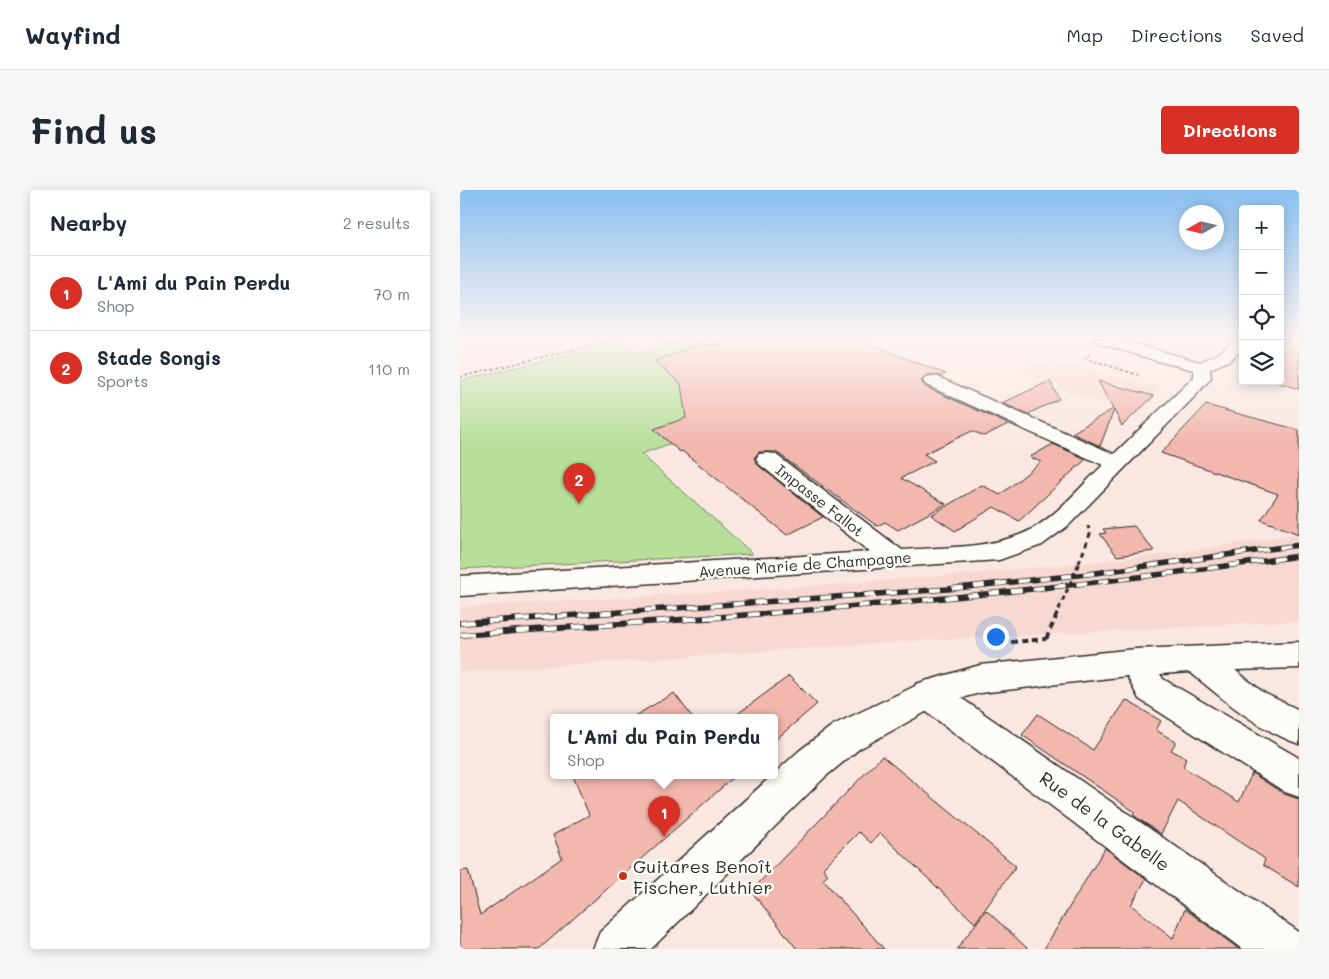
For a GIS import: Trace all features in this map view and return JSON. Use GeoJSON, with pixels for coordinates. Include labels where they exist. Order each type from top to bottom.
{"type":"FeatureCollection","features":[{"type":"Feature","properties":{"kind":"street","name":"Avenue Marie de Champagne"},"geometry":{"type":"LineString","coordinates":[[460,586],[999,551],[1033,540],[1060,520],[1202,378],[1202,374]]}},
{"type":"Feature","properties":{"kind":"street"},"geometry":{"type":"LineString","coordinates":[[932,381],[1118,463]]}},
{"type":"Feature","properties":{"kind":"street","name":"Impasse Fallot"},"geometry":{"type":"LineString","coordinates":[[767,459],[896,559]]}},
{"type":"Feature","properties":{"kind":"street"},"geometry":{"type":"LineString","coordinates":[[617,949],[812,764],[846,737],[928,694],[980,679],[1136,662],[1299,655]]}},
{"type":"Feature","properties":{"kind":"street"},"geometry":{"type":"LineString","coordinates":[[1196,660],[1252,703],[1299,728]]}},
{"type":"Feature","properties":{"kind":"street"},"geometry":{"type":"LineString","coordinates":[[1136,662],[1151,689],[1299,779]]}},
{"type":"Feature","properties":{"kind":"street","name":"Rue de la Gabelle"},"geometry":{"type":"LineString","coordinates":[[928,694],[1282,949]]}},
{"type":"Feature","properties":{"kind":"path"},"geometry":{"type":"LineString","coordinates":[[990,644],[1046,638],[1090,534]]}},
{"type":"Feature","properties":{"kind":"shaded area"},"geometry":{"type":"Polygon","coordinates":[[[1031,374],[1107,374],[1158,388],[1153,396],[1136,413],[1057,387],[1060,385],[1031,374]]]}},
{"type":"Feature","properties":{"kind":"shaded area"},"geometry":{"type":"Polygon","coordinates":[[[1299,533],[1299,621],[915,641],[460,672],[460,607],[785,588],[979,573],[1178,553],[1299,533]]]}},
{"type":"Feature","properties":{"kind":"green space"},"geometry":{"type":"Polygon","coordinates":[[[487,374],[781,374],[814,392],[641,454],[753,554],[460,569],[460,381],[487,374]]]}},
{"type":"Feature","properties":{"kind":"building"},"geometry":{"type":"Polygon","coordinates":[[[670,374],[929,374],[926,375],[921,381],[925,387],[1008,424],[984,436],[972,431],[924,454],[935,461],[901,478],[946,504],[898,530],[885,522],[877,526],[776,452],[759,452],[754,458],[758,465],[823,517],[787,535],[682,451],[680,452],[654,429],[686,418],[681,384],[670,374]]]}},
{"type":"Feature","properties":{"kind":"building"},"geometry":{"type":"Polygon","coordinates":[[[1284,374],[1299,374],[1299,389],[1284,385],[1284,374]]]}},
{"type":"Feature","properties":{"kind":"building"},"geometry":{"type":"Polygon","coordinates":[[[1050,381],[1059,399],[1028,414],[1002,403],[1050,381]]]}},
{"type":"Feature","properties":{"kind":"building"},"geometry":{"type":"Polygon","coordinates":[[[1098,381],[1154,396],[1122,426],[1114,410],[1100,446],[1072,433],[1113,409],[1098,381]]]}},
{"type":"Feature","properties":{"kind":"building"},"geometry":{"type":"Polygon","coordinates":[[[1206,405],[1299,430],[1299,534],[1261,520],[1278,494],[1161,453],[1206,405]]]}},
{"type":"Feature","properties":{"kind":"building"},"geometry":{"type":"Polygon","coordinates":[[[1053,444],[1086,459],[1019,521],[994,507],[955,531],[931,515],[982,485],[1000,495],[1041,462],[1030,457],[1053,444]]]}},
{"type":"Feature","properties":{"kind":"building"},"geometry":{"type":"Polygon","coordinates":[[[1134,526],[1154,551],[1117,556],[1100,534],[1106,533],[1103,529],[1134,526]]]}},
{"type":"Feature","properties":{"kind":"building"},"geometry":{"type":"Polygon","coordinates":[[[789,676],[817,704],[778,738],[778,714],[737,714],[789,676]]]}},
{"type":"Feature","properties":{"kind":"building"},"geometry":{"type":"Polygon","coordinates":[[[674,693],[690,714],[638,714],[674,693]]]}},
{"type":"Feature","properties":{"kind":"building"},"geometry":{"type":"Polygon","coordinates":[[[1126,700],[1161,721],[1156,730],[1176,742],[1171,750],[1186,758],[1183,767],[1239,802],[1252,773],[1284,794],[1299,799],[1299,887],[1263,865],[1265,859],[1178,801],[1161,834],[1133,815],[1135,812],[1022,735],[1038,714],[1093,750],[1126,700]]]}},
{"type":"Feature","properties":{"kind":"building"},"geometry":{"type":"Polygon","coordinates":[[[882,756],[1016,866],[975,923],[880,833],[871,843],[859,832],[823,868],[828,875],[823,880],[884,949],[797,949],[751,891],[882,756]]]}},
{"type":"Feature","properties":{"kind":"building"},"geometry":{"type":"Polygon","coordinates":[[[574,779],[732,779],[539,949],[460,949],[460,871],[468,870],[480,915],[562,858],[553,835],[589,815],[574,779]]]}},
{"type":"Feature","properties":{"kind":"building"},"geometry":{"type":"Polygon","coordinates":[[[1105,848],[1146,879],[1131,905],[1173,938],[1185,909],[1239,949],[1044,949],[1105,848]]]}},
{"type":"Feature","properties":{"kind":"building"},"geometry":{"type":"Polygon","coordinates":[[[986,910],[1028,949],[957,949],[986,910]]]}},
{"type":"Feature","properties":{"kind":"railway"},"geometry":{"type":"LineString","coordinates":[[535,618],[948,589],[1088,574],[1299,545]]}},
{"type":"Feature","properties":{"kind":"railway"},"geometry":{"type":"LineString","coordinates":[[704,618],[1002,592],[1150,576],[1299,556]]}},
{"type":"Feature","properties":{"kind":"railway"},"geometry":{"type":"LineString","coordinates":[[460,623],[555,617]]}},
{"type":"Feature","properties":{"kind":"railway"},"geometry":{"type":"LineString","coordinates":[[460,635],[721,617]]}},
{"type":"Feature","properties":{"kind":"place","name":"Stade Songis"},"geometry":{"type":"Point","coordinates":[579,504]}},
{"type":"Feature","properties":{"kind":"place","name":"L'Ami du Pain Perdu"},"geometry":{"type":"Point","coordinates":[664,837]}},
{"type":"Feature","properties":{"kind":"place","name":"Guitares Benoît Fischer, Luthier"},"geometry":{"type":"Point","coordinates":[623,876]}}]}
